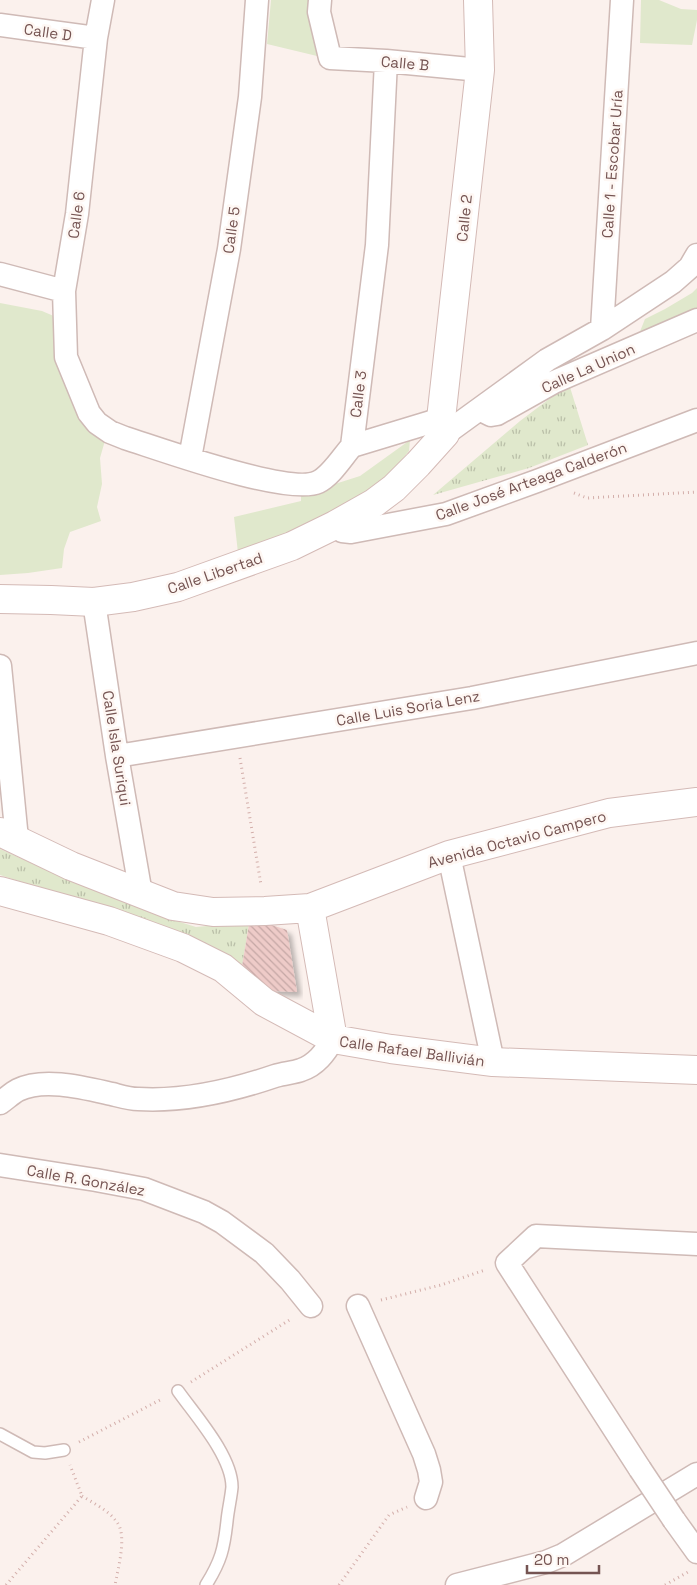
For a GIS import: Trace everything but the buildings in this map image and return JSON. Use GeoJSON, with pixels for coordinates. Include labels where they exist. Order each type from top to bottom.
{"type":"FeatureCollection","features":[{"type":"Feature","properties":{"kind":"street","name":"Calle 6"},"geometry":{"type":"LineString","coordinates":[[103,0],[96,38],[77,214],[64,291],[66,357],[89,413],[97,423],[110,432],[125,438],[190,458]]}},
{"type":"Feature","properties":{"kind":"street","name":"Calle 5"},"geometry":{"type":"LineString","coordinates":[[190,458],[230,239],[250,97],[256,0]]}},
{"type":"Feature","properties":{"kind":"street","name":"Calle B"},"geometry":{"type":"LineString","coordinates":[[320,0],[319,12],[330,58],[480,70]]}},
{"type":"Feature","properties":{"kind":"street","name":"Calle 2"},"geometry":{"type":"LineString","coordinates":[[443,427],[480,70],[478,0]]}},
{"type":"Feature","properties":{"kind":"street","name":"Calle 1 - Escobar Uría"},"geometry":{"type":"LineString","coordinates":[[602,329],[622,0]]}},
{"type":"Feature","properties":{"kind":"street","name":"Calle D"},"geometry":{"type":"LineString","coordinates":[[0,25],[96,38]]}},
{"type":"Feature","properties":{"kind":"street","name":"Calle 3"},"geometry":{"type":"LineString","coordinates":[[352,446],[377,245],[386,61]]}},
{"type":"Feature","properties":{"kind":"street"},"geometry":{"type":"LineString","coordinates":[[190,458],[267,481],[294,485],[317,483],[330,474],[352,446],[443,427],[482,408],[547,360],[602,329],[673,282],[690,267],[697,255]]}},
{"type":"Feature","properties":{"kind":"street"},"geometry":{"type":"LineString","coordinates":[[0,274],[64,291]]}},
{"type":"Feature","properties":{"kind":"street","name":"Calle La Union"},"geometry":{"type":"LineString","coordinates":[[482,408],[491,415],[497,414],[554,382],[697,320]]}},
{"type":"Feature","properties":{"kind":"street","name":"Calle José Arteaga Calderón"},"geometry":{"type":"LineString","coordinates":[[335,525],[342,531],[351,532],[446,514],[697,420]]}},
{"type":"Feature","properties":{"kind":"street"},"geometry":{"type":"LineString","coordinates":[[335,525],[374,503],[394,488],[418,464],[443,427]]}},
{"type":"Feature","properties":{"kind":"street","name":"Calle Libertad"},"geometry":{"type":"LineString","coordinates":[[0,599],[94,602],[132,597],[178,587],[292,546],[335,525]]}},
{"type":"Feature","properties":{"kind":"street","name":"Calle Isla Suriqui"},"geometry":{"type":"LineString","coordinates":[[94,602],[117,756],[141,894]]}},
{"type":"Feature","properties":{"kind":"street","name":"Calle Luis Soria Lenz"},"geometry":{"type":"LineString","coordinates":[[117,756],[237,738],[472,698],[697,653]]}},
{"type":"Feature","properties":{"kind":"street"},"geometry":{"type":"LineString","coordinates":[[0,666],[9,836]]}},
{"type":"Feature","properties":{"kind":"street","name":"Avenida Octavio Campero"},"geometry":{"type":"LineString","coordinates":[[9,836],[71,866],[173,906],[213,912],[265,911],[310,908],[449,855],[609,813],[697,802]]}},
{"type":"Feature","properties":{"kind":"street"},"geometry":{"type":"LineString","coordinates":[[449,855],[493,1062]]}},
{"type":"Feature","properties":{"kind":"street"},"geometry":{"type":"LineString","coordinates":[[0,891],[109,921],[183,948],[223,968],[264,1002],[333,1039]]}},
{"type":"Feature","properties":{"kind":"street"},"geometry":{"type":"LineString","coordinates":[[310,908],[333,1039]]}},
{"type":"Feature","properties":{"kind":"street","name":"Calle Rafael Ballivián"},"geometry":{"type":"LineString","coordinates":[[1,1101],[18,1090],[34,1085],[55,1084],[97,1090],[136,1099],[176,1099],[213,1094],[302,1070],[314,1063],[325,1053],[333,1039],[391,1049],[493,1062],[697,1070]]}},
{"type":"Feature","properties":{"kind":"street","name":"Calle R. González"},"geometry":{"type":"LineString","coordinates":[[0,1165],[144,1189],[204,1212],[222,1222],[264,1253],[290,1280],[311,1306]]}},
{"type":"Feature","properties":{"kind":"street"},"geometry":{"type":"LineString","coordinates":[[693,1562],[674,1520],[507,1263],[536,1236],[697,1244]]}},
{"type":"Feature","properties":{"kind":"street"},"geometry":{"type":"LineString","coordinates":[[358,1306],[424,1454],[431,1482],[426,1498]]}},
{"type":"Feature","properties":{"kind":"street"},"geometry":{"type":"LineString","coordinates":[[456,1585],[546,1562],[563,1555],[697,1474]]}},
{"type":"Feature","properties":{"kind":"lane"},"geometry":{"type":"LineString","coordinates":[[178,1391],[218,1448],[228,1466],[232,1486],[225,1546],[206,1585]]}},
{"type":"Feature","properties":{"kind":"lane"},"geometry":{"type":"LineString","coordinates":[[0,1434],[33,1452],[45,1453],[64,1450]]}},
{"type":"Feature","properties":{"kind":"path"},"geometry":{"type":"LineString","coordinates":[[587,498],[697,492]]}},
{"type":"Feature","properties":{"kind":"path"},"geometry":{"type":"LineString","coordinates":[[237,738],[265,911]]}},
{"type":"Feature","properties":{"kind":"path"},"geometry":{"type":"LineString","coordinates":[[358,1306],[441,1285],[507,1263]]}},
{"type":"Feature","properties":{"kind":"path"},"geometry":{"type":"LineString","coordinates":[[64,1450],[82,1496],[109,1514],[121,1529],[121,1548],[115,1585]]}},
{"type":"Feature","properties":{"kind":"path"},"geometry":{"type":"LineString","coordinates":[[6,1585],[82,1496]]}},
{"type":"Feature","properties":{"kind":"path"},"geometry":{"type":"LineString","coordinates":[[339,1585],[388,1515],[426,1498]]}},
{"type":"Feature","properties":{"kind":"path"},"geometry":{"type":"LineString","coordinates":[[665,1585],[693,1562]]}},
{"type":"Feature","properties":{"kind":"green space"},"geometry":{"type":"Polygon","coordinates":[[[271,0],[310,0],[310,24],[317,56],[267,44],[271,0]]]}},
{"type":"Feature","properties":{"kind":"green space"},"geometry":{"type":"Polygon","coordinates":[[[641,0],[659,0],[681,9],[697,10],[692,45],[640,43],[641,0]]]}},
{"type":"Feature","properties":{"kind":"green space"},"geometry":{"type":"Polygon","coordinates":[[[697,288],[697,312],[637,339],[645,319],[692,293],[697,288]]]}},
{"type":"Feature","properties":{"kind":"green space"},"geometry":{"type":"Polygon","coordinates":[[[0,303],[42,311],[63,320],[108,430],[100,458],[102,484],[97,507],[101,521],[70,532],[64,549],[62,568],[0,575],[0,303]]]}},
{"type":"Feature","properties":{"kind":"green space"},"geometry":{"type":"Polygon","coordinates":[[[569,384],[588,445],[529,468],[433,495],[520,421],[569,384]]]}},
{"type":"Feature","properties":{"kind":"green space"},"geometry":{"type":"Polygon","coordinates":[[[410,440],[409,451],[389,476],[344,515],[238,553],[234,517],[301,501],[301,487],[316,490],[360,476],[410,440]]]}},
{"type":"Feature","properties":{"kind":"green space"},"geometry":{"type":"Polygon","coordinates":[[[0,849],[151,913],[196,927],[228,924],[250,918],[242,966],[133,918],[0,875],[0,849]]]}}]}
